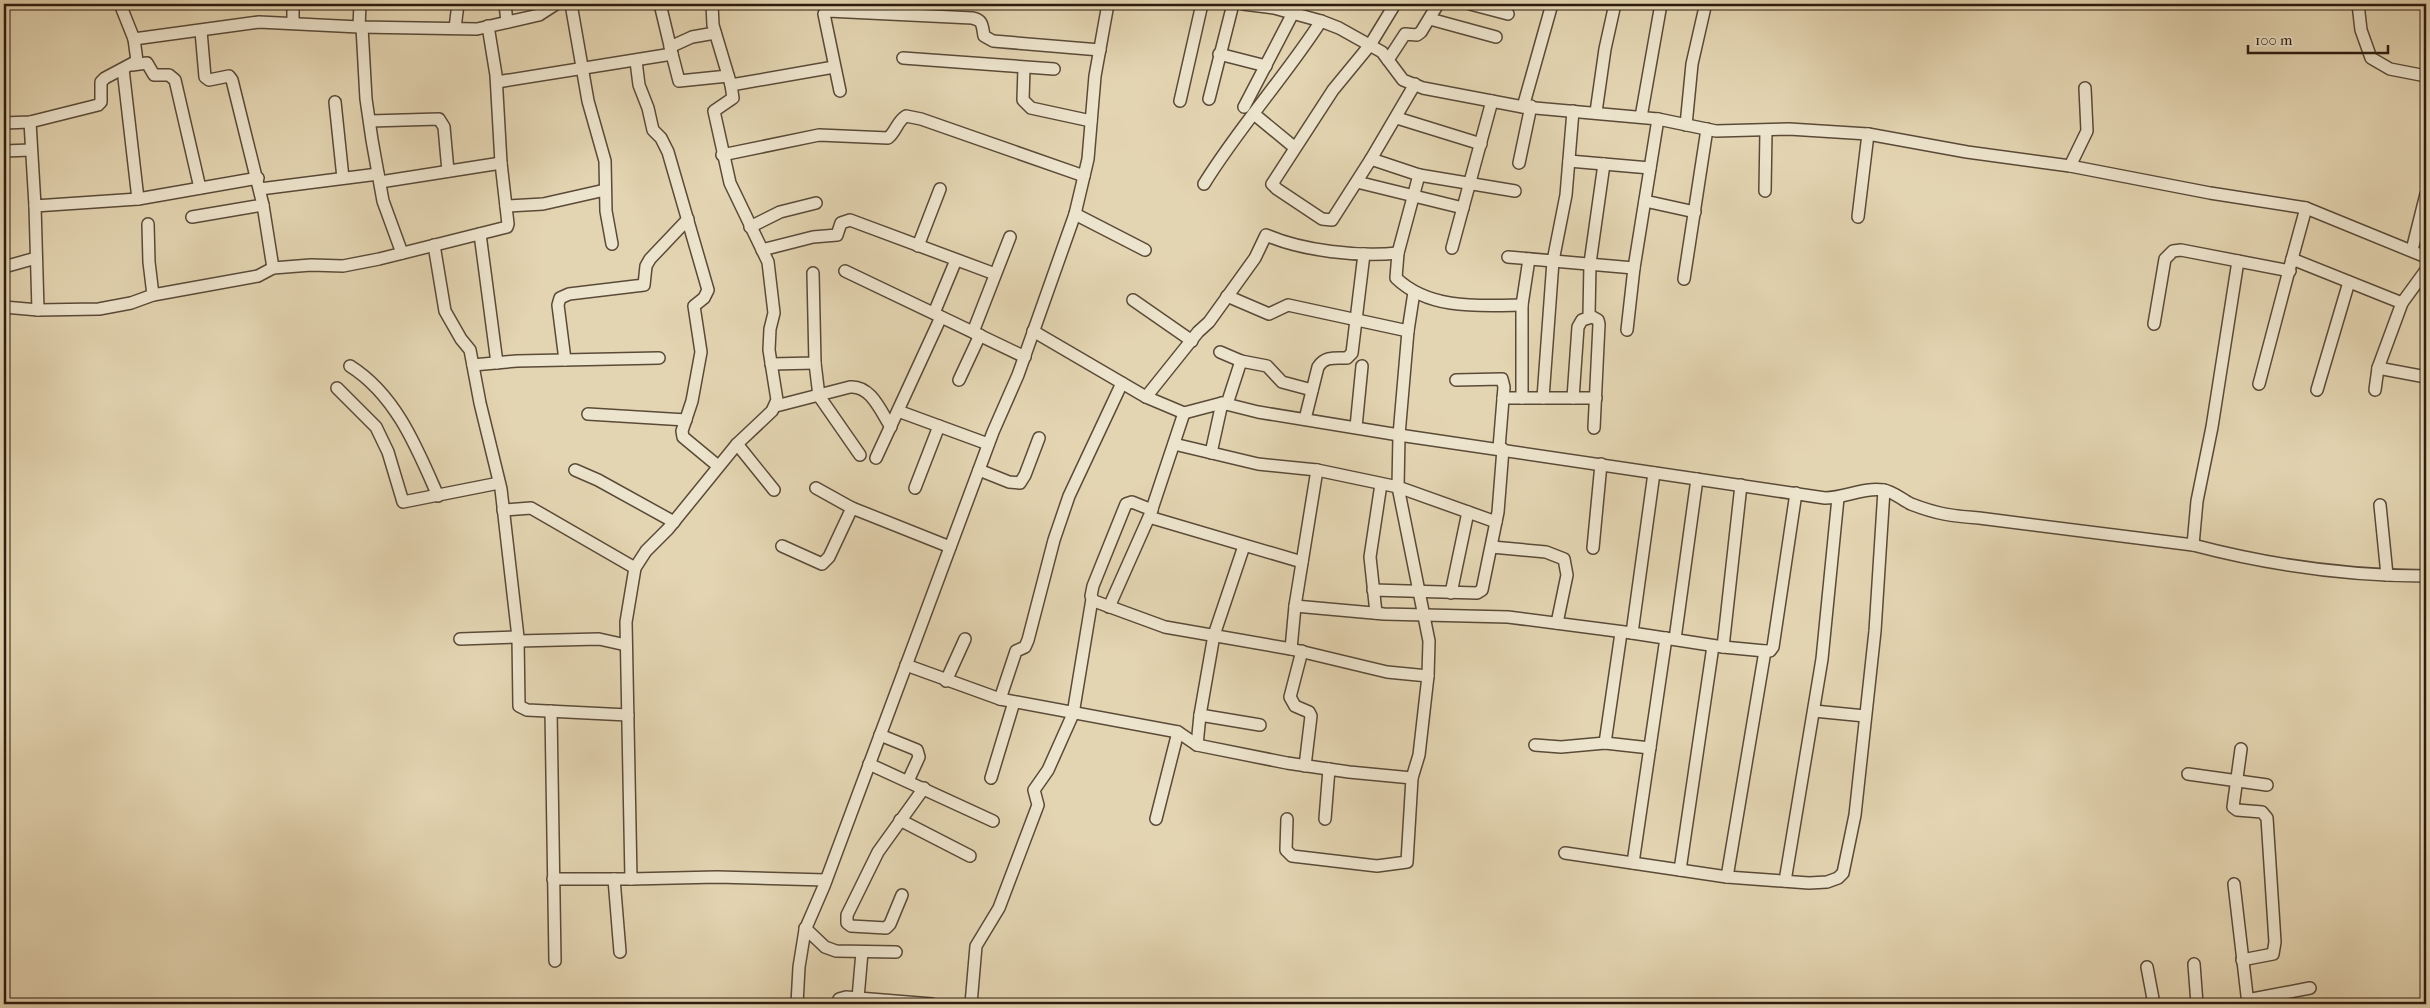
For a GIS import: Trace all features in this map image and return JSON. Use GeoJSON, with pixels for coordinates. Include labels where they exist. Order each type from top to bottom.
{"type":"FeatureCollection","features":[{"type":"Feature","properties":{"kind":"street"},"geometry":{"type":"LineString","coordinates":[[120,4],[134,39],[137,56],[127,67],[138,199]]}},
{"type":"Feature","properties":{"kind":"street"},"geometry":{"type":"LineString","coordinates":[[293,4],[293,23]]}},
{"type":"Feature","properties":{"kind":"street"},"geometry":{"type":"LineString","coordinates":[[360,4],[370,121],[379,178],[384,201],[402,253]]}},
{"type":"Feature","properties":{"kind":"street"},"geometry":{"type":"LineString","coordinates":[[455,28],[458,4]]}},
{"type":"Feature","properties":{"kind":"street"},"geometry":{"type":"LineString","coordinates":[[505,4],[507,22]]}},
{"type":"Feature","properties":{"kind":"street"},"geometry":{"type":"LineString","coordinates":[[134,39],[259,22],[361,27],[477,29],[539,15],[556,4]]}},
{"type":"Feature","properties":{"kind":"street"},"geometry":{"type":"LineString","coordinates":[[571,4],[588,101],[605,160],[606,211],[612,244]]}},
{"type":"Feature","properties":{"kind":"street"},"geometry":{"type":"LineString","coordinates":[[660,4],[678,81],[730,81],[834,67]]}},
{"type":"Feature","properties":{"kind":"street"},"geometry":{"type":"LineString","coordinates":[[631,879],[626,622],[635,568],[646,551],[674,522],[718,466],[737,444],[776,406],[778,400],[769,350],[774,300],[768,262],[730,183],[722,155],[714,111],[732,98],[730,81],[715,33],[712,4]]}},
{"type":"Feature","properties":{"kind":"street"},"geometry":{"type":"LineString","coordinates":[[797,1004],[799,967],[806,928],[826,880],[988,444],[1025,357],[1075,214],[1084,176],[1100,50],[1108,4]]}},
{"type":"Feature","properties":{"kind":"street"},"geometry":{"type":"LineString","coordinates":[[1180,101],[1202,4]]}},
{"type":"Feature","properties":{"kind":"street"},"geometry":{"type":"LineString","coordinates":[[1209,99],[1233,4]]}},
{"type":"Feature","properties":{"kind":"street"},"geometry":{"type":"LineString","coordinates":[[1243,4],[1321,20],[1382,52],[1403,80],[1492,101],[1527,107],[1658,118],[1707,129],[1735,132],[1789,129],[1868,134],[1967,152],[2070,166],[2210,193],[2306,208],[2426,257]]}},
{"type":"Feature","properties":{"kind":"street"},"geometry":{"type":"LineString","coordinates":[[1394,4],[1370,45],[1346,72],[1272,184],[1276,189],[1322,219],[1330,220],[1335,218],[1397,118],[1415,84]]}},
{"type":"Feature","properties":{"kind":"street"},"geometry":{"type":"LineString","coordinates":[[1388,60],[1405,34],[1418,35],[1424,30],[1438,4]]}},
{"type":"Feature","properties":{"kind":"street"},"geometry":{"type":"LineString","coordinates":[[1470,4],[1508,14]]}},
{"type":"Feature","properties":{"kind":"street"},"geometry":{"type":"LineString","coordinates":[[1519,163],[1527,107],[1552,4]]}},
{"type":"Feature","properties":{"kind":"street"},"geometry":{"type":"LineString","coordinates":[[1596,112],[1605,50],[1615,4]]}},
{"type":"Feature","properties":{"kind":"street"},"geometry":{"type":"LineString","coordinates":[[1641,117],[1661,4]]}},
{"type":"Feature","properties":{"kind":"street"},"geometry":{"type":"LineString","coordinates":[[2358,4],[2361,30],[2371,58],[2390,69],[2426,76]]}},
{"type":"Feature","properties":{"kind":"street"},"geometry":{"type":"LineString","coordinates":[[1686,125],[1692,64],[1705,6]]}},
{"type":"Feature","properties":{"kind":"street"},"geometry":{"type":"LineString","coordinates":[[840,91],[823,18],[825,12],[832,10],[972,18],[982,23],[984,36],[993,41],[1100,50]]}},
{"type":"Feature","properties":{"kind":"street"},"geometry":{"type":"LineString","coordinates":[[1204,184],[1249,110],[1266,66],[1293,14]]}},
{"type":"Feature","properties":{"kind":"street"},"geometry":{"type":"LineString","coordinates":[[1430,19],[1496,37]]}},
{"type":"Feature","properties":{"kind":"street"},"geometry":{"type":"LineString","coordinates":[[1249,110],[1305,46],[1321,20]]}},
{"type":"Feature","properties":{"kind":"street"},"geometry":{"type":"LineString","coordinates":[[4,307],[38,310],[99,309],[131,303],[153,295],[258,276],[273,268],[311,265],[343,266],[508,226],[500,163],[492,41],[488,26]]}},
{"type":"Feature","properties":{"kind":"street"},"geometry":{"type":"LineString","coordinates":[[201,30],[205,77],[209,80],[229,76],[232,80],[264,204],[273,268]]}},
{"type":"Feature","properties":{"kind":"street"},"geometry":{"type":"LineString","coordinates":[[496,82],[636,61],[671,50],[692,37],[715,33]]}},
{"type":"Feature","properties":{"kind":"street"},"geometry":{"type":"LineString","coordinates":[[1219,54],[1266,66]]}},
{"type":"Feature","properties":{"kind":"street"},"geometry":{"type":"LineString","coordinates":[[903,58],[1054,69]]}},
{"type":"Feature","properties":{"kind":"street"},"geometry":{"type":"LineString","coordinates":[[636,61],[639,85],[648,108],[653,130],[668,152],[708,290],[704,298],[694,306],[701,352],[692,401],[682,431],[686,441],[718,466]]}},
{"type":"Feature","properties":{"kind":"street"},"geometry":{"type":"LineString","coordinates":[[4,123],[30,122],[98,105],[101,102],[101,82],[111,74],[127,67],[147,63],[154,75],[169,74],[175,80],[200,188]]}},
{"type":"Feature","properties":{"kind":"street"},"geometry":{"type":"LineString","coordinates":[[1024,68],[1023,100],[1030,108],[1092,121]]}},
{"type":"Feature","properties":{"kind":"street"},"geometry":{"type":"LineString","coordinates":[[2070,166],[2088,131],[2085,88]]}},
{"type":"Feature","properties":{"kind":"street"},"geometry":{"type":"LineString","coordinates":[[1452,248],[1492,101]]}},
{"type":"Feature","properties":{"kind":"street"},"geometry":{"type":"LineString","coordinates":[[335,102],[343,178]]}},
{"type":"Feature","properties":{"kind":"street"},"geometry":{"type":"LineString","coordinates":[[1249,110],[1294,148]]}},
{"type":"Feature","properties":{"kind":"street"},"geometry":{"type":"LineString","coordinates":[[1543,398],[1553,261],[1566,195],[1573,111]]}},
{"type":"Feature","properties":{"kind":"street"},"geometry":{"type":"LineString","coordinates":[[722,155],[819,135],[888,138],[893,134],[901,118],[906,116],[921,119],[1084,176]]}},
{"type":"Feature","properties":{"kind":"street"},"geometry":{"type":"LineString","coordinates":[[1397,118],[1480,144]]}},
{"type":"Feature","properties":{"kind":"street"},"geometry":{"type":"LineString","coordinates":[[1627,330],[1634,268],[1658,118]]}},
{"type":"Feature","properties":{"kind":"street"},"geometry":{"type":"LineString","coordinates":[[370,121],[439,119],[444,127],[448,171]]}},
{"type":"Feature","properties":{"kind":"street"},"geometry":{"type":"LineString","coordinates":[[30,122],[38,310]]}},
{"type":"Feature","properties":{"kind":"street"},"geometry":{"type":"LineString","coordinates":[[1684,279],[1707,129]]}},
{"type":"Feature","properties":{"kind":"street"},"geometry":{"type":"LineString","coordinates":[[1765,191],[1766,131]]}},
{"type":"Feature","properties":{"kind":"street"},"geometry":{"type":"LineString","coordinates":[[1858,217],[1868,134]]}},
{"type":"Feature","properties":{"kind":"street"},"geometry":{"type":"LineString","coordinates":[[4,151],[31,150]]}},
{"type":"Feature","properties":{"kind":"street"},"geometry":{"type":"LineString","coordinates":[[1371,159],[1419,175],[1515,191]]}},
{"type":"Feature","properties":{"kind":"street"},"geometry":{"type":"LineString","coordinates":[[1569,161],[1650,168]]}},
{"type":"Feature","properties":{"kind":"street"},"geometry":{"type":"LineString","coordinates":[[35,206],[138,199],[200,188],[259,183],[379,178],[448,171],[500,163]]}},
{"type":"Feature","properties":{"kind":"street"},"geometry":{"type":"LineString","coordinates":[[1594,428],[1599,324],[1598,320],[1588,312],[1590,263],[1604,164]]}},
{"type":"Feature","properties":{"kind":"street"},"geometry":{"type":"LineString","coordinates":[[1419,175],[1398,253],[1396,278],[1407,290],[1445,303],[1522,305]]}},
{"type":"Feature","properties":{"kind":"street"},"geometry":{"type":"LineString","coordinates":[[1357,182],[1463,208]]}},
{"type":"Feature","properties":{"kind":"street"},"geometry":{"type":"LineString","coordinates":[[918,246],[940,189]]}},
{"type":"Feature","properties":{"kind":"street"},"geometry":{"type":"LineString","coordinates":[[506,206],[543,204],[605,190]]}},
{"type":"Feature","properties":{"kind":"street"},"geometry":{"type":"LineString","coordinates":[[2412,250],[2426,194]]}},
{"type":"Feature","properties":{"kind":"street"},"geometry":{"type":"LineString","coordinates":[[1645,202],[1695,212]]}},
{"type":"Feature","properties":{"kind":"street"},"geometry":{"type":"LineString","coordinates":[[750,227],[780,212],[816,203]]}},
{"type":"Feature","properties":{"kind":"street"},"geometry":{"type":"LineString","coordinates":[[192,217],[264,204]]}},
{"type":"Feature","properties":{"kind":"street"},"geometry":{"type":"LineString","coordinates":[[2259,384],[2306,208]]}},
{"type":"Feature","properties":{"kind":"street"},"geometry":{"type":"LineString","coordinates":[[1075,214],[1146,250]]}},
{"type":"Feature","properties":{"kind":"street"},"geometry":{"type":"LineString","coordinates":[[565,360],[558,306],[560,298],[569,294],[644,286],[646,266],[650,259],[688,219]]}},
{"type":"Feature","properties":{"kind":"street"},"geometry":{"type":"LineString","coordinates":[[762,250],[813,237],[837,236],[841,223],[846,220],[995,274]]}},
{"type":"Feature","properties":{"kind":"street"},"geometry":{"type":"LineString","coordinates":[[148,224],[149,262],[153,295]]}},
{"type":"Feature","properties":{"kind":"street"},"geometry":{"type":"LineString","coordinates":[[480,234],[498,363]]}},
{"type":"Feature","properties":{"kind":"street"},"geometry":{"type":"LineString","coordinates":[[1146,397],[1228,296],[1255,258],[1266,235],[1286,244],[1364,254],[1398,253]]}},
{"type":"Feature","properties":{"kind":"street"},"geometry":{"type":"LineString","coordinates":[[959,380],[995,274],[1010,237]]}},
{"type":"Feature","properties":{"kind":"street"},"geometry":{"type":"LineString","coordinates":[[434,245],[446,310],[461,339],[470,350],[499,482],[518,639],[519,706],[527,710],[628,715]]}},
{"type":"Feature","properties":{"kind":"street"},"geometry":{"type":"LineString","coordinates":[[2154,324],[2168,254],[2173,250],[2290,271]]}},
{"type":"Feature","properties":{"kind":"street"},"geometry":{"type":"LineString","coordinates":[[1305,419],[1318,367],[1322,361],[1350,356],[1364,254]]}},
{"type":"Feature","properties":{"kind":"street"},"geometry":{"type":"LineString","coordinates":[[1508,257],[1634,268]]}},
{"type":"Feature","properties":{"kind":"street"},"geometry":{"type":"LineString","coordinates":[[4,267],[36,258]]}},
{"type":"Feature","properties":{"kind":"street"},"geometry":{"type":"LineString","coordinates":[[1522,398],[1522,305],[1529,259]]}},
{"type":"Feature","properties":{"kind":"street"},"geometry":{"type":"LineString","coordinates":[[2292,259],[2402,303]]}},
{"type":"Feature","properties":{"kind":"street"},"geometry":{"type":"LineString","coordinates":[[876,458],[898,411],[937,315],[956,260]]}},
{"type":"Feature","properties":{"kind":"street"},"geometry":{"type":"LineString","coordinates":[[2193,545],[2197,501],[2212,427],[2238,261]]}},
{"type":"Feature","properties":{"kind":"street"},"geometry":{"type":"LineString","coordinates":[[2375,390],[2378,368],[2402,303],[2426,270]]}},
{"type":"Feature","properties":{"kind":"street"},"geometry":{"type":"LineString","coordinates":[[846,272],[1025,357]]}},
{"type":"Feature","properties":{"kind":"street"},"geometry":{"type":"LineString","coordinates":[[813,273],[815,363],[819,396],[860,456]]}},
{"type":"Feature","properties":{"kind":"street"},"geometry":{"type":"LineString","coordinates":[[2317,390],[2349,282]]}},
{"type":"Feature","properties":{"kind":"street"},"geometry":{"type":"LineString","coordinates":[[1287,818],[1286,850],[1292,856],[1377,866],[1406,862],[1412,778],[1419,755],[1428,676],[1429,641],[1398,487],[1399,435],[1408,331],[1414,292]]}},
{"type":"Feature","properties":{"kind":"street"},"geometry":{"type":"LineString","coordinates":[[1228,296],[1264,312],[1274,313],[1288,305],[1408,331]]}},
{"type":"Feature","properties":{"kind":"street"},"geometry":{"type":"LineString","coordinates":[[1133,300],[1192,341]]}},
{"type":"Feature","properties":{"kind":"street"},"geometry":{"type":"LineString","coordinates":[[1573,398],[1578,327],[1582,320],[1592,317]]}},
{"type":"Feature","properties":{"kind":"street"},"geometry":{"type":"LineString","coordinates":[[1033,331],[1146,397],[1184,413],[1225,404],[1399,435],[1796,493],[1838,498],[1872,490],[1884,490],[1909,503],[1944,516],[1979,518],[2193,545],[2228,554],[2308,568],[2387,575],[2426,576]]}},
{"type":"Feature","properties":{"kind":"street"},"geometry":{"type":"LineString","coordinates":[[1220,352],[1241,361],[1267,366],[1282,382],[1312,390]]}},
{"type":"Feature","properties":{"kind":"street"},"geometry":{"type":"LineString","coordinates":[[473,365],[565,360],[659,358]]}},
{"type":"Feature","properties":{"kind":"street"},"geometry":{"type":"LineString","coordinates":[[1211,453],[1225,404],[1241,361]]}},
{"type":"Feature","properties":{"kind":"street"},"geometry":{"type":"LineString","coordinates":[[772,364],[815,363]]}},
{"type":"Feature","properties":{"kind":"street"},"geometry":{"type":"LineString","coordinates":[[350,366],[366,376],[398,413],[423,461],[438,496]]}},
{"type":"Feature","properties":{"kind":"street"},"geometry":{"type":"LineString","coordinates":[[1356,427],[1362,366]]}},
{"type":"Feature","properties":{"kind":"street"},"geometry":{"type":"LineString","coordinates":[[2378,368],[2426,377]]}},
{"type":"Feature","properties":{"kind":"street"},"geometry":{"type":"LineString","coordinates":[[1373,590],[1477,593],[1482,590],[1496,522],[1503,382],[1499,378],[1456,380]]}},
{"type":"Feature","properties":{"kind":"street"},"geometry":{"type":"LineString","coordinates":[[1000,699],[1016,651],[1025,647],[1028,640],[1054,540],[1068,496],[1122,383]]}},
{"type":"Feature","properties":{"kind":"street"},"geometry":{"type":"LineString","coordinates":[[776,406],[850,387],[862,387],[868,392],[890,427]]}},
{"type":"Feature","properties":{"kind":"street"},"geometry":{"type":"LineString","coordinates":[[337,388],[376,427],[388,452],[403,502],[499,482]]}},
{"type":"Feature","properties":{"kind":"street"},"geometry":{"type":"LineString","coordinates":[[1503,398],[1596,398]]}},
{"type":"Feature","properties":{"kind":"street"},"geometry":{"type":"LineString","coordinates":[[898,411],[988,444]]}},
{"type":"Feature","properties":{"kind":"street"},"geometry":{"type":"LineString","coordinates":[[1109,607],[1150,514],[1184,413]]}},
{"type":"Feature","properties":{"kind":"street"},"geometry":{"type":"LineString","coordinates":[[588,414],[686,420]]}},
{"type":"Feature","properties":{"kind":"street"},"geometry":{"type":"LineString","coordinates":[[915,488],[939,426]]}},
{"type":"Feature","properties":{"kind":"street"},"geometry":{"type":"LineString","coordinates":[[979,470],[1009,482],[1020,483],[1025,475],[1038,438]]}},
{"type":"Feature","properties":{"kind":"street"},"geometry":{"type":"LineString","coordinates":[[737,444],[774,490]]}},
{"type":"Feature","properties":{"kind":"street"},"geometry":{"type":"LineString","coordinates":[[1174,444],[1258,464],[1317,470],[1398,487],[1496,522]]}},
{"type":"Feature","properties":{"kind":"street"},"geometry":{"type":"LineString","coordinates":[[1593,548],[1601,464]]}},
{"type":"Feature","properties":{"kind":"street"},"geometry":{"type":"LineString","coordinates":[[574,470],[598,480],[674,522]]}},
{"type":"Feature","properties":{"kind":"street"},"geometry":{"type":"LineString","coordinates":[[1305,766],[1311,716],[1309,712],[1295,706],[1290,696],[1297,650],[1294,606],[1317,470]]}},
{"type":"Feature","properties":{"kind":"street"},"geometry":{"type":"LineString","coordinates":[[1605,743],[1654,473]]}},
{"type":"Feature","properties":{"kind":"street"},"geometry":{"type":"LineString","coordinates":[[1633,863],[1650,748],[1698,479]]}},
{"type":"Feature","properties":{"kind":"street"},"geometry":{"type":"LineString","coordinates":[[1376,614],[1370,557],[1381,484]]}},
{"type":"Feature","properties":{"kind":"street"},"geometry":{"type":"LineString","coordinates":[[1680,870],[1718,646],[1741,485]]}},
{"type":"Feature","properties":{"kind":"street"},"geometry":{"type":"LineString","coordinates":[[816,488],[852,508],[950,547]]}},
{"type":"Feature","properties":{"kind":"street"},"geometry":{"type":"LineString","coordinates":[[1565,853],[1727,877],[1827,882],[1838,878],[1843,873],[1855,815],[1866,716],[1875,631],[1884,490]]}},
{"type":"Feature","properties":{"kind":"street"},"geometry":{"type":"LineString","coordinates":[[1294,606],[1376,614],[1508,617],[1718,646],[1770,651],[1776,637],[1796,493]]}},
{"type":"Feature","properties":{"kind":"street"},"geometry":{"type":"LineString","coordinates":[[1785,881],[1814,711],[1827,619],[1838,498]]}},
{"type":"Feature","properties":{"kind":"street"},"geometry":{"type":"LineString","coordinates":[[971,1004],[976,946],[999,908],[1038,805],[1034,790],[1048,770],[1073,714],[1093,586],[1126,504],[1136,503],[1150,514],[1244,546],[1302,562]]}},
{"type":"Feature","properties":{"kind":"street"},"geometry":{"type":"LineString","coordinates":[[2380,505],[2387,575]]}},
{"type":"Feature","properties":{"kind":"street"},"geometry":{"type":"LineString","coordinates":[[503,510],[531,508],[635,568]]}},
{"type":"Feature","properties":{"kind":"street"},"geometry":{"type":"LineString","coordinates":[[782,546],[822,564],[829,557],[852,508]]}},
{"type":"Feature","properties":{"kind":"street"},"geometry":{"type":"LineString","coordinates":[[1451,593],[1468,512]]}},
{"type":"Feature","properties":{"kind":"street"},"geometry":{"type":"LineString","coordinates":[[1197,745],[1200,715],[1214,635],[1244,546]]}},
{"type":"Feature","properties":{"kind":"street"},"geometry":{"type":"LineString","coordinates":[[1492,547],[1546,552],[1556,554],[1564,559],[1567,575],[1557,623]]}},
{"type":"Feature","properties":{"kind":"street"},"geometry":{"type":"LineString","coordinates":[[1092,599],[1165,627],[1297,650],[1387,672],[1428,676]]}},
{"type":"Feature","properties":{"kind":"street"},"geometry":{"type":"LineString","coordinates":[[460,639],[599,639],[626,645]]}},
{"type":"Feature","properties":{"kind":"street"},"geometry":{"type":"LineString","coordinates":[[946,680],[965,639]]}},
{"type":"Feature","properties":{"kind":"street"},"geometry":{"type":"LineString","coordinates":[[1727,877],[1765,651]]}},
{"type":"Feature","properties":{"kind":"street"},"geometry":{"type":"LineString","coordinates":[[906,665],[1000,699],[1178,732],[1197,745],[1305,766],[1412,778]]}},
{"type":"Feature","properties":{"kind":"street"},"geometry":{"type":"LineString","coordinates":[[991,778],[1014,702]]}},
{"type":"Feature","properties":{"kind":"street"},"geometry":{"type":"LineString","coordinates":[[551,711],[555,961]]}},
{"type":"Feature","properties":{"kind":"street"},"geometry":{"type":"LineString","coordinates":[[1814,711],[1866,716]]}},
{"type":"Feature","properties":{"kind":"street"},"geometry":{"type":"LineString","coordinates":[[1200,715],[1260,725]]}},
{"type":"Feature","properties":{"kind":"street"},"geometry":{"type":"LineString","coordinates":[[1156,819],[1178,732]]}},
{"type":"Feature","properties":{"kind":"street"},"geometry":{"type":"LineString","coordinates":[[880,735],[917,750],[919,757],[908,780]]}},
{"type":"Feature","properties":{"kind":"street"},"geometry":{"type":"LineString","coordinates":[[1535,745],[1561,747],[1605,743],[1650,748]]}},
{"type":"Feature","properties":{"kind":"street"},"geometry":{"type":"LineString","coordinates":[[2241,749],[2234,808],[2262,812],[2267,818],[2275,942],[2273,954],[2242,960]]}},
{"type":"Feature","properties":{"kind":"street"},"geometry":{"type":"LineString","coordinates":[[869,764],[908,780],[993,821]]}},
{"type":"Feature","properties":{"kind":"street"},"geometry":{"type":"LineString","coordinates":[[1325,819],[1329,769]]}},
{"type":"Feature","properties":{"kind":"street"},"geometry":{"type":"LineString","coordinates":[[2188,774],[2267,786]]}},
{"type":"Feature","properties":{"kind":"street"},"geometry":{"type":"LineString","coordinates":[[902,895],[890,924],[886,928],[851,926],[847,923],[855,898],[878,852],[924,788]]}},
{"type":"Feature","properties":{"kind":"street"},"geometry":{"type":"LineString","coordinates":[[900,820],[970,856]]}},
{"type":"Feature","properties":{"kind":"street"},"geometry":{"type":"LineString","coordinates":[[553,879],[717,877],[826,880]]}},
{"type":"Feature","properties":{"kind":"street"},"geometry":{"type":"LineString","coordinates":[[614,879],[620,952]]}},
{"type":"Feature","properties":{"kind":"street"},"geometry":{"type":"LineString","coordinates":[[2234,884],[2247,1002],[2310,988]]}},
{"type":"Feature","properties":{"kind":"street"},"geometry":{"type":"LineString","coordinates":[[806,928],[825,947],[836,951],[896,952]]}},
{"type":"Feature","properties":{"kind":"street"},"geometry":{"type":"LineString","coordinates":[[858,998],[862,952]]}},
{"type":"Feature","properties":{"kind":"street"},"geometry":{"type":"LineString","coordinates":[[2194,964],[2197,1004]]}},
{"type":"Feature","properties":{"kind":"street"},"geometry":{"type":"LineString","coordinates":[[2147,968],[2154,1004]]}},
{"type":"Feature","properties":{"kind":"street"},"geometry":{"type":"LineString","coordinates":[[837,1004],[842,998],[932,1004]]}}]}
